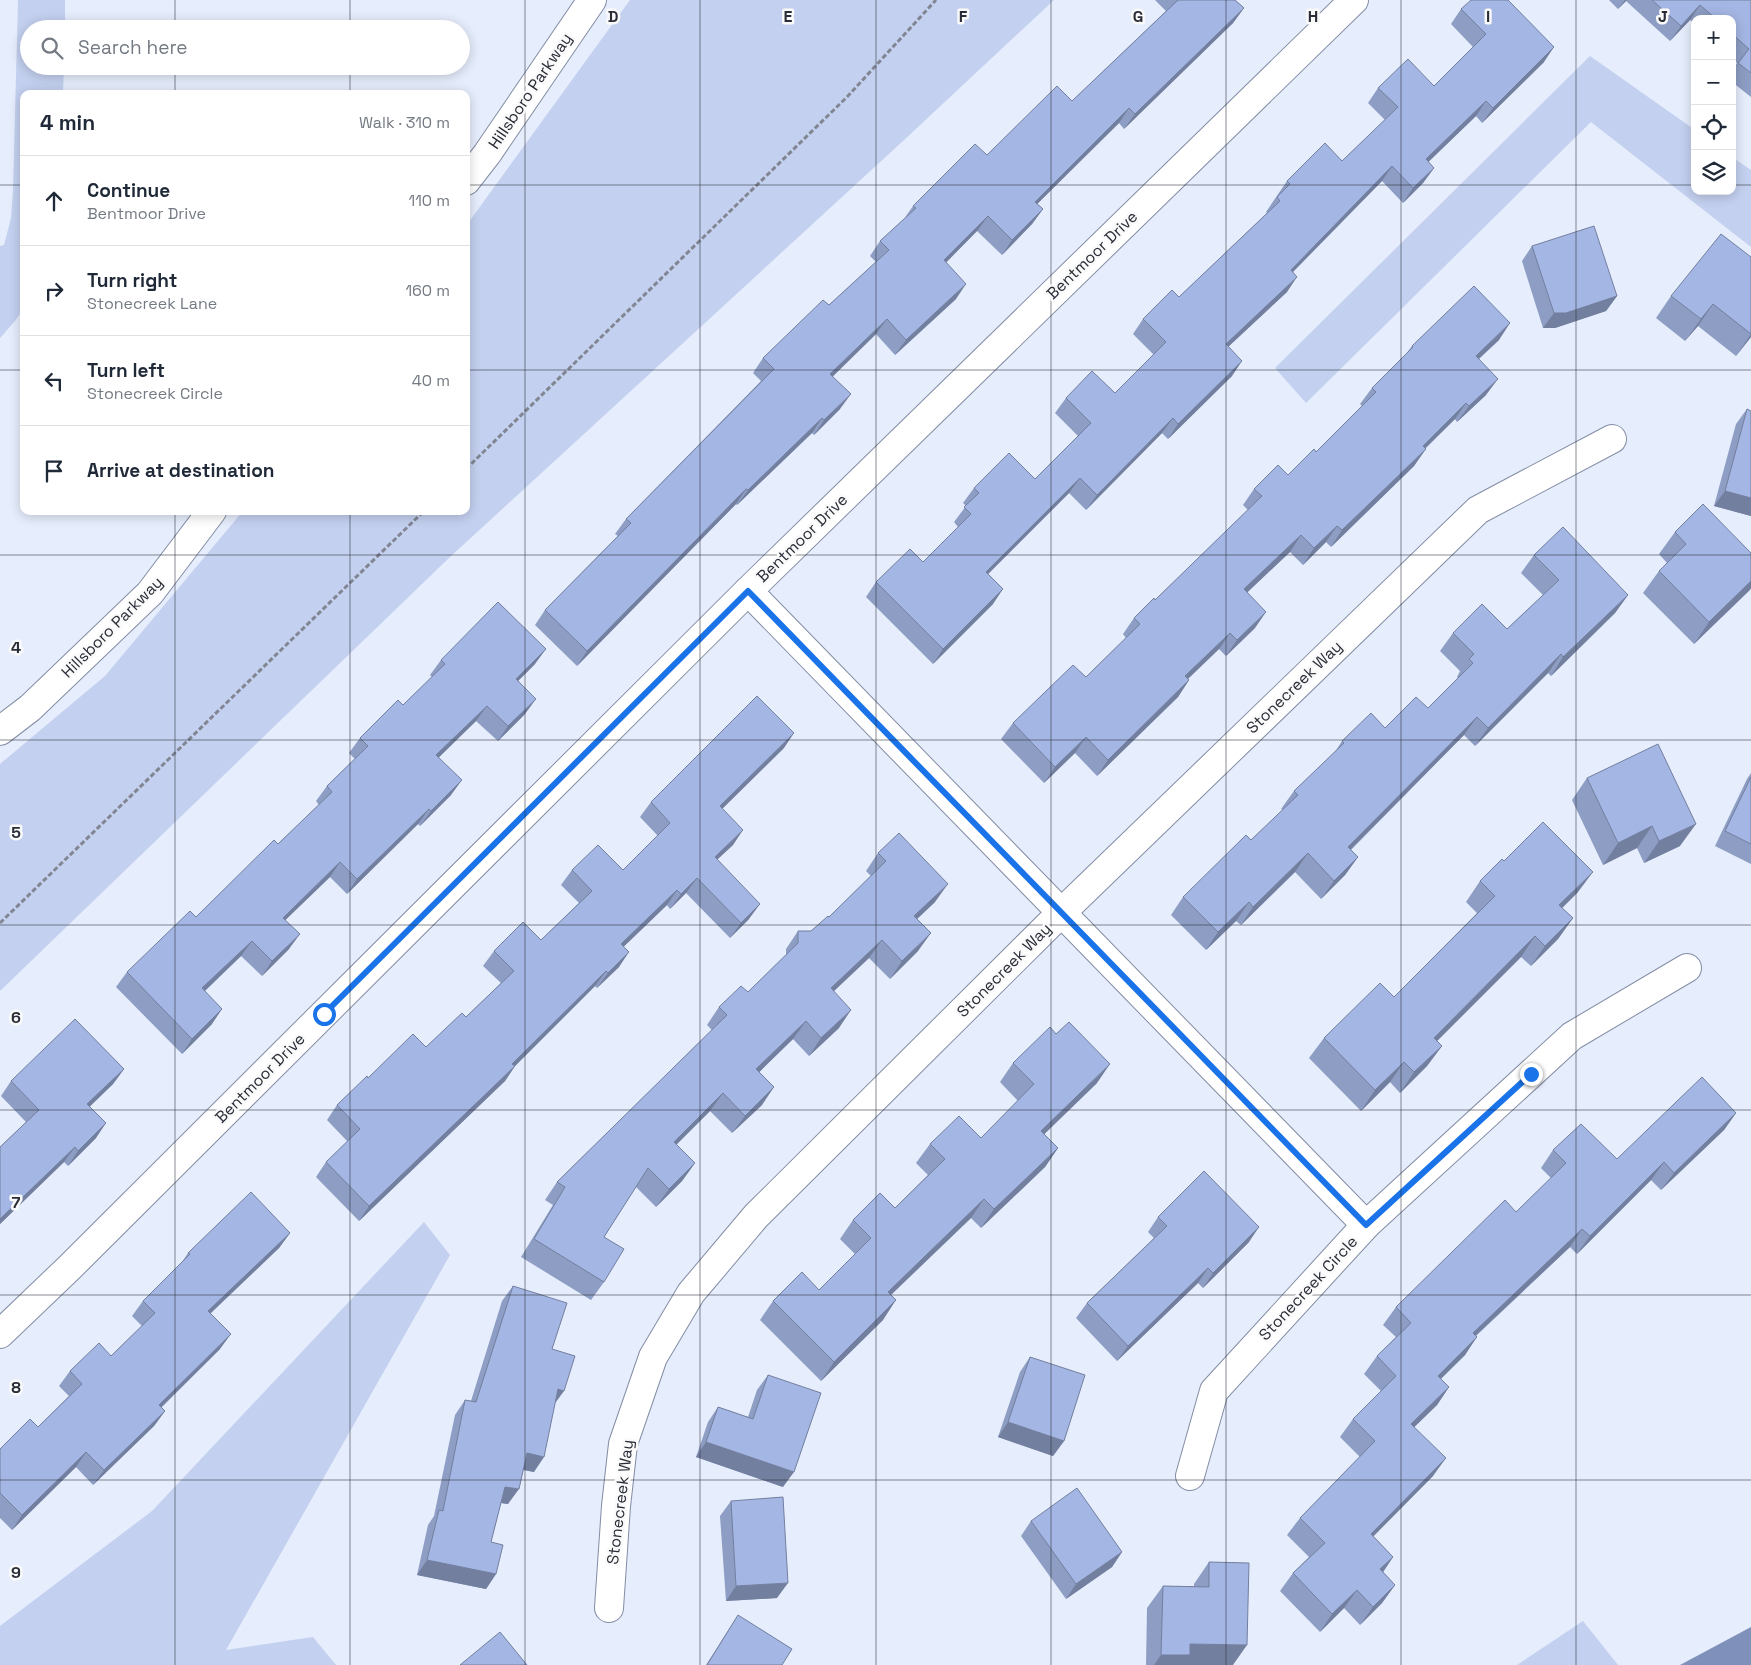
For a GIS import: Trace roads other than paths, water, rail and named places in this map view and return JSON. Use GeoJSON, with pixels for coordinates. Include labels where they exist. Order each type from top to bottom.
{"type":"FeatureCollection","features":[{"type":"Feature","properties":{"kind":"street","name":"Hillsboro Parkway"},"geometry":{"type":"LineString","coordinates":[[470,175],[487,154],[592,0]]}},
{"type":"Feature","properties":{"kind":"street","name":"Bentmoor Drive"},"geometry":{"type":"LineString","coordinates":[[0,1334],[83,1254],[748,591],[1354,0]]}},
{"type":"Feature","properties":{"kind":"street","name":"Stonecreek Way"},"geometry":{"type":"LineString","coordinates":[[609,1608],[616,1506],[624,1444],[653,1357],[691,1293],[756,1216],[1062,913],[1478,510],[1612,439]]}},
{"type":"Feature","properties":{"kind":"street","name":"Hillsboro Parkway"},"geometry":{"type":"LineString","coordinates":[[0,731],[30,708],[150,593],[209,515]]}},
{"type":"Feature","properties":{"kind":"street"},"geometry":{"type":"LineString","coordinates":[[748,591],[1366,1225]]}},
{"type":"Feature","properties":{"kind":"street","name":"Stonecreek Circle"},"geometry":{"type":"LineString","coordinates":[[1190,1476],[1214,1391],[1366,1225],[1572,1036],[1687,968]]}}]}
